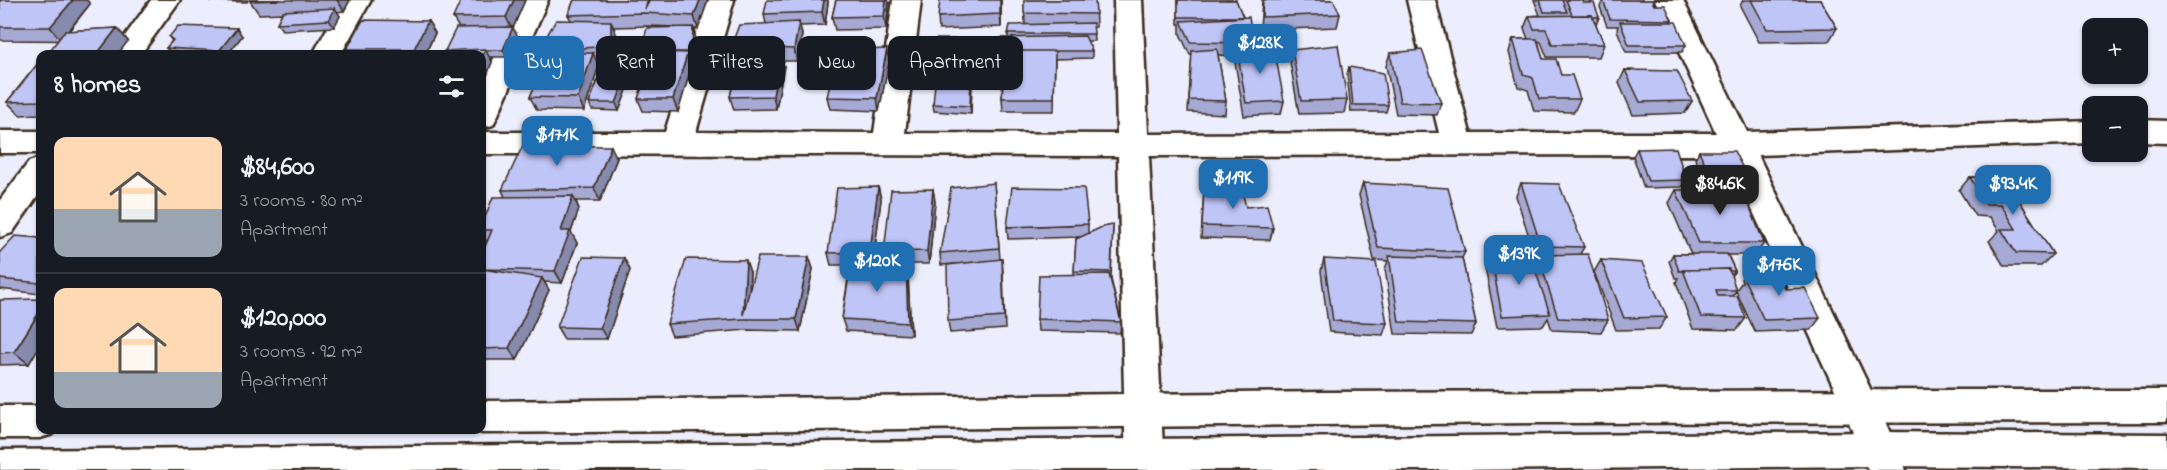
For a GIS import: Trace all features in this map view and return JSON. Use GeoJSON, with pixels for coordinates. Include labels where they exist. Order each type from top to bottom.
{"type":"FeatureCollection","features":[{"type":"Feature","properties":{"kind":"street"},"geometry":{"type":"LineString","coordinates":[[129,50],[166,0]]}},
{"type":"Feature","properties":{"kind":"street"},"geometry":{"type":"LineString","coordinates":[[329,50],[357,0]]}},
{"type":"Feature","properties":{"kind":"street"},"geometry":{"type":"LineString","coordinates":[[486,108],[534,0]]}},
{"type":"Feature","properties":{"kind":"street"},"geometry":{"type":"LineString","coordinates":[[677,144],[720,0]]}},
{"type":"Feature","properties":{"kind":"street"},"geometry":{"type":"LineString","coordinates":[[888,144],[908,0]]}},
{"type":"Feature","properties":{"kind":"street"},"geometry":{"type":"LineString","coordinates":[[1128,0],[1145,463]]}},
{"type":"Feature","properties":{"kind":"street"},"geometry":{"type":"LineString","coordinates":[[1421,0],[1457,144]]}},
{"type":"Feature","properties":{"kind":"street"},"geometry":{"type":"LineString","coordinates":[[1669,0],[1860,405],[1882,460]]}},
{"type":"Feature","properties":{"kind":"street"},"geometry":{"type":"LineString","coordinates":[[2148,131],[2167,132]]}},
{"type":"Feature","properties":{"kind":"street"},"geometry":{"type":"LineString","coordinates":[[486,143],[1737,144],[2082,132]]}},
{"type":"Feature","properties":{"kind":"street"},"geometry":{"type":"LineString","coordinates":[[0,142],[36,142]]}},
{"type":"Feature","properties":{"kind":"street"},"geometry":{"type":"LineString","coordinates":[[0,225],[36,176]]}},
{"type":"Feature","properties":{"kind":"street"},"geometry":{"type":"LineString","coordinates":[[486,417],[1860,405],[2167,406]]}},
{"type":"Feature","properties":{"kind":"street"},"geometry":{"type":"LineString","coordinates":[[0,422],[36,422]]}},
{"type":"Feature","properties":{"kind":"street"},"geometry":{"type":"LineString","coordinates":[[0,467],[1882,460],[2167,451]]}},
{"type":"Feature","properties":{"kind":"building"},"geometry":{"type":"Polygon","coordinates":[[[0,0],[73,0],[50,27],[0,27],[0,0]]]}},
{"type":"Feature","properties":{"kind":"building"},"geometry":{"type":"Polygon","coordinates":[[[461,0],[514,0],[506,17],[453,18],[461,0]]]}},
{"type":"Feature","properties":{"kind":"building"},"geometry":{"type":"Polygon","coordinates":[[[574,0],[648,0],[645,9],[650,0],[700,0],[694,16],[644,13],[568,15],[574,0]]]}},
{"type":"Feature","properties":{"kind":"building"},"geometry":{"type":"Polygon","coordinates":[[[767,0],[824,0],[822,12],[764,14],[767,0]]]}},
{"type":"Feature","properties":{"kind":"building"},"geometry":{"type":"Polygon","coordinates":[[[836,0],[886,0],[884,16],[832,17],[836,0]]]}},
{"type":"Feature","properties":{"kind":"building"},"geometry":{"type":"Polygon","coordinates":[[[940,0],[1000,0],[1000,14],[938,17],[940,0]]]}},
{"type":"Feature","properties":{"kind":"building"},"geometry":{"type":"Polygon","coordinates":[[[1024,0],[1095,0],[1096,14],[1024,13],[1024,0]]]}},
{"type":"Feature","properties":{"kind":"building"},"geometry":{"type":"Polygon","coordinates":[[[1178,0],[1236,0],[1243,17],[1178,17],[1178,0]]]}},
{"type":"Feature","properties":{"kind":"building"},"geometry":{"type":"Polygon","coordinates":[[[1263,0],[1333,0],[1340,14],[1262,17],[1263,0]]]}},
{"type":"Feature","properties":{"kind":"building"},"geometry":{"type":"Polygon","coordinates":[[[1540,0],[1562,0],[1567,12],[1544,12],[1540,0]]]}},
{"type":"Feature","properties":{"kind":"building"},"geometry":{"type":"Polygon","coordinates":[[[1566,0],[1594,3],[1599,17],[1572,15],[1566,0]]]}},
{"type":"Feature","properties":{"kind":"building"},"geometry":{"type":"Polygon","coordinates":[[[1603,0],[1652,0],[1654,5],[1665,5],[1672,20],[1610,19],[1603,0]]]}},
{"type":"Feature","properties":{"kind":"building"},"geometry":{"type":"Polygon","coordinates":[[[1751,0],[1820,0],[1837,28],[1767,29],[1751,0]]]}},
{"type":"Feature","properties":{"kind":"building"},"geometry":{"type":"Polygon","coordinates":[[[335,8],[329,20],[277,23],[283,11],[335,8]]]}},
{"type":"Feature","properties":{"kind":"building"},"geometry":{"type":"Polygon","coordinates":[[[1592,15],[1604,44],[1552,44],[1546,29],[1534,29],[1529,16],[1592,15]]]}},
{"type":"Feature","properties":{"kind":"building"},"geometry":{"type":"Polygon","coordinates":[[[1249,17],[1253,43],[1191,42],[1181,21],[1249,17]]]}},
{"type":"Feature","properties":{"kind":"building"},"geometry":{"type":"Polygon","coordinates":[[[363,20],[428,21],[414,49],[347,49],[363,20]]]}},
{"type":"Feature","properties":{"kind":"building"},"geometry":{"type":"Polygon","coordinates":[[[556,20],[611,21],[611,36],[596,36],[596,47],[584,48],[584,36],[547,36],[556,20]]]}},
{"type":"Feature","properties":{"kind":"building"},"geometry":{"type":"Polygon","coordinates":[[[799,22],[794,49],[785,49],[785,36],[735,36],[739,25],[799,22]]]}},
{"type":"Feature","properties":{"kind":"building"},"geometry":{"type":"Polygon","coordinates":[[[1620,22],[1676,22],[1686,45],[1629,45],[1620,22]]]}},
{"type":"Feature","properties":{"kind":"building"},"geometry":{"type":"Polygon","coordinates":[[[1093,23],[1094,34],[1008,34],[1010,25],[1093,23]]]}},
{"type":"Feature","properties":{"kind":"building"},"geometry":{"type":"Polygon","coordinates":[[[178,26],[237,28],[220,50],[166,48],[173,40],[169,37],[178,26]]]}},
{"type":"Feature","properties":{"kind":"building"},"geometry":{"type":"Polygon","coordinates":[[[513,27],[509,36],[504,36],[503,50],[445,50],[456,28],[513,27]]]}},
{"type":"Feature","properties":{"kind":"building"},"geometry":{"type":"Polygon","coordinates":[[[693,27],[693,36],[688,36],[688,53],[676,53],[676,36],[645,36],[647,28],[693,27]]]}},
{"type":"Feature","properties":{"kind":"building"},"geometry":{"type":"Polygon","coordinates":[[[117,28],[100,50],[50,50],[65,31],[117,28]]]}},
{"type":"Feature","properties":{"kind":"building"},"geometry":{"type":"Polygon","coordinates":[[[1085,36],[1092,51],[1023,51],[1023,37],[1085,36]]]}},
{"type":"Feature","properties":{"kind":"building"},"geometry":{"type":"Polygon","coordinates":[[[1513,39],[1537,39],[1543,59],[1556,59],[1561,75],[1572,75],[1580,99],[1539,99],[1533,78],[1523,74],[1513,39]]]}},
{"type":"Feature","properties":{"kind":"building"},"geometry":{"type":"Polygon","coordinates":[[[1338,45],[1347,100],[1301,101],[1292,50],[1338,45]]]}},
{"type":"Feature","properties":{"kind":"building"},"geometry":{"type":"Polygon","coordinates":[[[1274,47],[1284,101],[1246,103],[1237,49],[1274,47]]]}},
{"type":"Feature","properties":{"kind":"building"},"geometry":{"type":"Polygon","coordinates":[[[876,49],[887,49],[877,98],[827,97],[829,90],[876,90],[876,49]]]}},
{"type":"Feature","properties":{"kind":"building"},"geometry":{"type":"Polygon","coordinates":[[[1217,49],[1226,101],[1189,100],[1192,51],[1217,49]]]}},
{"type":"Feature","properties":{"kind":"building"},"geometry":{"type":"Polygon","coordinates":[[[1422,50],[1441,103],[1400,102],[1390,53],[1422,50]]]}},
{"type":"Feature","properties":{"kind":"building"},"geometry":{"type":"Polygon","coordinates":[[[1023,51],[1055,51],[1054,98],[1002,98],[1003,90],[1023,90],[1023,51]]]}},
{"type":"Feature","properties":{"kind":"building"},"geometry":{"type":"Polygon","coordinates":[[[676,52],[688,52],[676,90],[676,52]]]}},
{"type":"Feature","properties":{"kind":"building"},"geometry":{"type":"Polygon","coordinates":[[[584,53],[593,53],[584,80],[584,53]]]}},
{"type":"Feature","properties":{"kind":"building"},"geometry":{"type":"Polygon","coordinates":[[[36,66],[36,101],[7,102],[36,66]]]}},
{"type":"Feature","properties":{"kind":"building"},"geometry":{"type":"Polygon","coordinates":[[[1349,67],[1383,73],[1388,105],[1353,105],[1349,67]]]}},
{"type":"Feature","properties":{"kind":"building"},"geometry":{"type":"Polygon","coordinates":[[[1625,70],[1677,71],[1692,101],[1640,102],[1625,70]]]}},
{"type":"Feature","properties":{"kind":"building"},"geometry":{"type":"Polygon","coordinates":[[[596,86],[596,90],[621,90],[616,103],[589,103],[596,86]]]}},
{"type":"Feature","properties":{"kind":"building"},"geometry":{"type":"Polygon","coordinates":[[[533,90],[581,90],[578,98],[530,97],[533,90]]]}},
{"type":"Feature","properties":{"kind":"building"},"geometry":{"type":"Polygon","coordinates":[[[641,90],[676,90],[673,99],[638,99],[641,90]]]}},
{"type":"Feature","properties":{"kind":"building"},"geometry":{"type":"Polygon","coordinates":[[[732,90],[774,90],[773,96],[730,97],[732,90]]]}},
{"type":"Feature","properties":{"kind":"building"},"geometry":{"type":"Polygon","coordinates":[[[934,90],[971,90],[970,106],[933,104],[934,90]]]}},
{"type":"Feature","properties":{"kind":"building"},"geometry":{"type":"Polygon","coordinates":[[[523,145],[611,146],[594,188],[502,190],[523,145]]]}},
{"type":"Feature","properties":{"kind":"building"},"geometry":{"type":"Polygon","coordinates":[[[1676,148],[1686,180],[1648,181],[1637,149],[1676,148]]]}},
{"type":"Feature","properties":{"kind":"building"},"geometry":{"type":"Polygon","coordinates":[[[1699,151],[1734,151],[1752,186],[1717,188],[1699,151]]]}},
{"type":"Feature","properties":{"kind":"building"},"geometry":{"type":"Polygon","coordinates":[[[1970,177],[2005,178],[2053,254],[2016,253],[2001,229],[2016,229],[2001,204],[1986,204],[1970,177]]]}},
{"type":"Feature","properties":{"kind":"building"},"geometry":{"type":"Polygon","coordinates":[[[994,183],[999,248],[940,253],[951,188],[994,183]]]}},
{"type":"Feature","properties":{"kind":"building"},"geometry":{"type":"Polygon","coordinates":[[[1363,183],[1448,188],[1465,252],[1378,248],[1363,183]]]}},
{"type":"Feature","properties":{"kind":"building"},"geometry":{"type":"Polygon","coordinates":[[[1521,183],[1559,184],[1584,247],[1541,246],[1521,183]]]}},
{"type":"Feature","properties":{"kind":"building"},"geometry":{"type":"Polygon","coordinates":[[[878,187],[870,252],[828,253],[837,188],[878,187]]]}},
{"type":"Feature","properties":{"kind":"building"},"geometry":{"type":"Polygon","coordinates":[[[1012,187],[1084,188],[1088,224],[1007,227],[1012,187]]]}},
{"type":"Feature","properties":{"kind":"building"},"geometry":{"type":"Polygon","coordinates":[[[1241,187],[1246,207],[1267,205],[1273,228],[1202,226],[1204,190],[1241,187]]]}},
{"type":"Feature","properties":{"kind":"building"},"geometry":{"type":"Polygon","coordinates":[[[933,189],[927,251],[884,252],[891,190],[933,189]]]}},
{"type":"Feature","properties":{"kind":"building"},"geometry":{"type":"Polygon","coordinates":[[[1676,190],[1743,190],[1764,243],[1699,243],[1676,190]]]}},
{"type":"Feature","properties":{"kind":"building"},"geometry":{"type":"Polygon","coordinates":[[[573,196],[561,231],[570,231],[555,271],[486,269],[486,244],[492,230],[486,230],[486,215],[493,197],[573,196]]]}},
{"type":"Feature","properties":{"kind":"building"},"geometry":{"type":"Polygon","coordinates":[[[1113,225],[1111,272],[1074,271],[1076,239],[1102,227],[1113,225]]]}},
{"type":"Feature","properties":{"kind":"building"},"geometry":{"type":"Polygon","coordinates":[[[15,236],[36,238],[36,283],[0,279],[0,252],[15,236]]]}},
{"type":"Feature","properties":{"kind":"building"},"geometry":{"type":"Polygon","coordinates":[[[1530,254],[1550,314],[1502,316],[1491,256],[1530,254]]]}},
{"type":"Feature","properties":{"kind":"building"},"geometry":{"type":"Polygon","coordinates":[[[1588,254],[1608,320],[1558,318],[1538,255],[1588,254]]]}},
{"type":"Feature","properties":{"kind":"building"},"geometry":{"type":"Polygon","coordinates":[[[1673,254],[1727,254],[1735,271],[1729,271],[1729,269],[1679,271],[1673,254]]]}},
{"type":"Feature","properties":{"kind":"building"},"geometry":{"type":"Polygon","coordinates":[[[1389,256],[1462,258],[1476,324],[1399,322],[1389,256]]]}},
{"type":"Feature","properties":{"kind":"building"},"geometry":{"type":"Polygon","coordinates":[[[583,257],[624,258],[600,328],[557,327],[583,257]]]}},
{"type":"Feature","properties":{"kind":"building"},"geometry":{"type":"Polygon","coordinates":[[[758,257],[809,257],[796,319],[743,319],[667,324],[686,259],[746,260],[743,315],[758,257]]]}},
{"type":"Feature","properties":{"kind":"building"},"geometry":{"type":"Polygon","coordinates":[[[1002,259],[1004,317],[948,321],[947,265],[1002,259]]]}},
{"type":"Feature","properties":{"kind":"building"},"geometry":{"type":"Polygon","coordinates":[[[1324,259],[1376,262],[1387,323],[1333,321],[1324,259]]]}},
{"type":"Feature","properties":{"kind":"building"},"geometry":{"type":"Polygon","coordinates":[[[1601,260],[1642,263],[1667,317],[1624,318],[1601,260]]]}},
{"type":"Feature","properties":{"kind":"building"},"geometry":{"type":"Polygon","coordinates":[[[851,264],[906,264],[908,323],[842,319],[851,264]]]}},
{"type":"Feature","properties":{"kind":"building"},"geometry":{"type":"Polygon","coordinates":[[[1773,266],[1785,289],[1805,288],[1820,318],[1764,320],[1744,279],[1755,278],[1750,267],[1773,266]]]}},
{"type":"Feature","properties":{"kind":"building"},"geometry":{"type":"Polygon","coordinates":[[[1729,269],[1736,290],[1716,290],[1718,296],[1737,296],[1746,318],[1701,317],[1683,270],[1729,269]]]}},
{"type":"Feature","properties":{"kind":"building"},"geometry":{"type":"Polygon","coordinates":[[[486,270],[542,278],[509,348],[486,349],[486,270]]]}},
{"type":"Feature","properties":{"kind":"building"},"geometry":{"type":"Polygon","coordinates":[[[1109,274],[1121,322],[1037,319],[1039,275],[1109,274]]]}},
{"type":"Feature","properties":{"kind":"building"},"geometry":{"type":"Polygon","coordinates":[[[36,299],[36,317],[14,352],[0,353],[0,300],[36,299]]]}}]}
